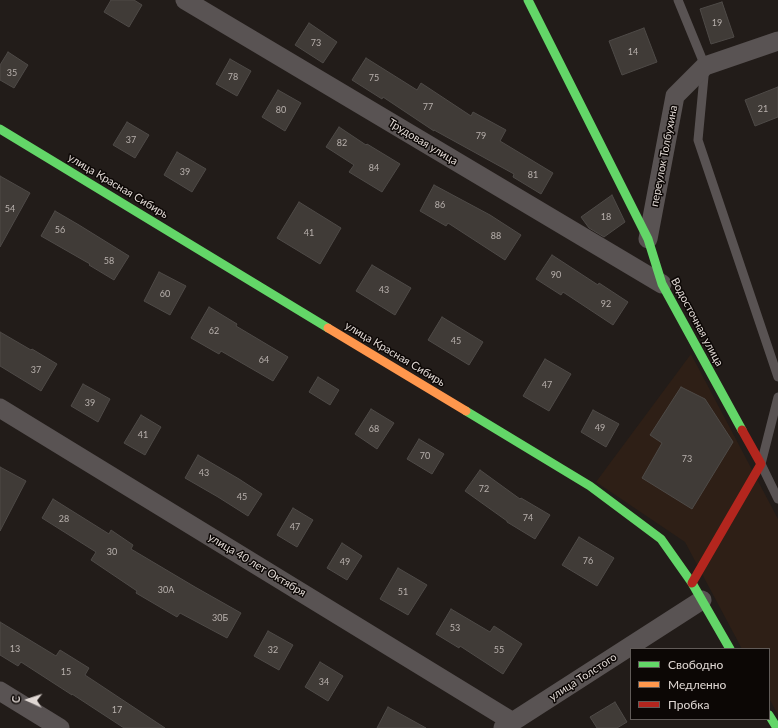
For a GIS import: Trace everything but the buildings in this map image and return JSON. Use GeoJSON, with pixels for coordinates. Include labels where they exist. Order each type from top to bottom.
{"type":"FeatureCollection","features":[{"type":"Feature","properties":{"kind":"main road","name":"Водосточная улица"},"geometry":{"type":"LineString","coordinates":[[528,0],[648,239],[662,284],[761,464]]}},
{"type":"Feature","properties":{"kind":"main road","name":"улица Красная Сибирь"},"geometry":{"type":"LineString","coordinates":[[0,129],[590,486],[661,539],[692,583],[729,648]]}},
{"type":"Feature","properties":{"kind":"main road"},"geometry":{"type":"LineString","coordinates":[[692,583],[761,464]]}},
{"type":"Feature","properties":{"kind":"main road"},"geometry":{"type":"LineString","coordinates":[[770,717],[777,728]]}},
{"type":"Feature","properties":{"kind":"street","name":"Трудовая улица"},"geometry":{"type":"LineString","coordinates":[[185,0],[662,284]]}},
{"type":"Feature","properties":{"kind":"street","name":"переулок Толбухина"},"geometry":{"type":"LineString","coordinates":[[648,239],[675,96],[705,66],[778,42]]}},
{"type":"Feature","properties":{"kind":"street","name":"улица 40 лет Октября"},"geometry":{"type":"LineString","coordinates":[[0,408],[508,725]]}},
{"type":"Feature","properties":{"kind":"street","name":"улица Толстого"},"geometry":{"type":"LineString","coordinates":[[508,725],[702,600]]}},
{"type":"Feature","properties":{"kind":"street"},"geometry":{"type":"LineString","coordinates":[[0,691],[60,728]]}},
{"type":"Feature","properties":{"kind":"lane"},"geometry":{"type":"LineString","coordinates":[[678,0],[705,66],[698,140],[778,377]]}},
{"type":"Feature","properties":{"kind":"lane"},"geometry":{"type":"LineString","coordinates":[[778,397],[761,464],[778,499]]}},
{"type":"Feature","properties":{"kind":"shaded area"},"geometry":{"type":"Polygon","coordinates":[[[691,354],[778,519],[778,715],[770,700],[770,648],[741,648],[685,542],[596,482],[691,354]]]}},
{"type":"Feature","properties":{"kind":"traffic: fast"},"geometry":{"type":"LineString","coordinates":[[528,0],[648,239],[662,284],[742,430]]}},
{"type":"Feature","properties":{"kind":"traffic: fast"},"geometry":{"type":"LineString","coordinates":[[0,129],[328,328]]}},
{"type":"Feature","properties":{"kind":"traffic: fast"},"geometry":{"type":"LineString","coordinates":[[466,411],[590,486],[661,539],[692,583],[729,648]]}},
{"type":"Feature","properties":{"kind":"traffic: fast"},"geometry":{"type":"LineString","coordinates":[[770,717],[777,728]]}},
{"type":"Feature","properties":{"kind":"traffic: slow"},"geometry":{"type":"LineString","coordinates":[[328,328],[466,411]]}},
{"type":"Feature","properties":{"kind":"traffic: jam"},"geometry":{"type":"LineString","coordinates":[[692,583],[761,464],[742,430]]}}]}
